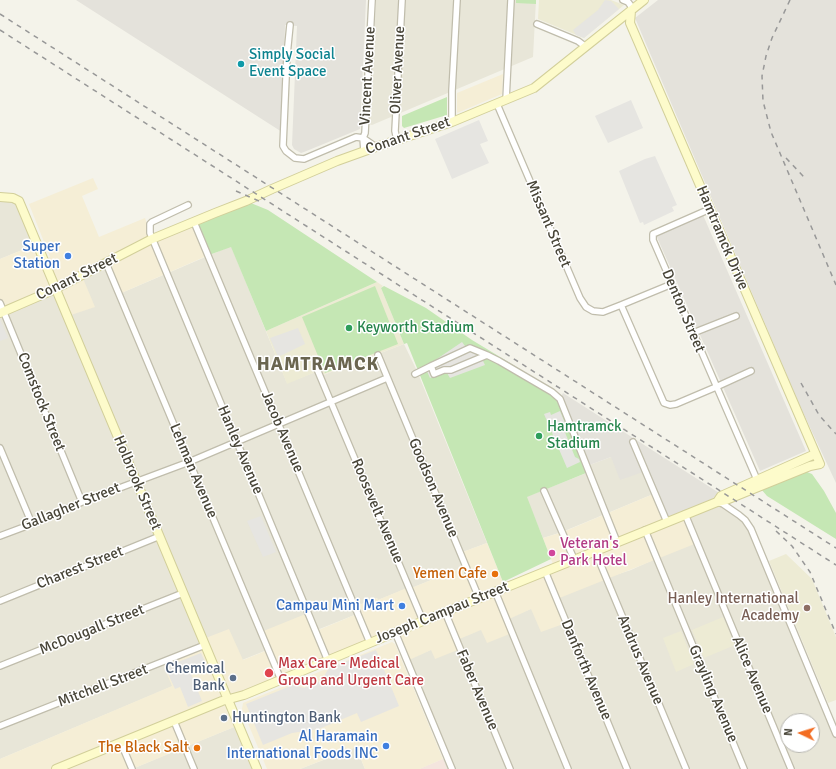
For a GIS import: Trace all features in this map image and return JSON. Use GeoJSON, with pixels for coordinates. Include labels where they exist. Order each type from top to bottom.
{"type":"FeatureCollection","features":[{"type":"Feature","properties":{"kind":"street","name":"Vincent Avenue"},"geometry":{"type":"LineString","coordinates":[[364,151],[363,138],[365,133],[372,0]]}},
{"type":"Feature","properties":{"kind":"street","name":"Oliver Avenue"},"geometry":{"type":"LineString","coordinates":[[397,140],[396,131],[402,0]]}},
{"type":"Feature","properties":{"kind":"street"},"geometry":{"type":"LineString","coordinates":[[452,122],[452,91],[457,0]]}},
{"type":"Feature","properties":{"kind":"street"},"geometry":{"type":"LineString","coordinates":[[506,100],[511,0]]}},
{"type":"Feature","properties":{"kind":"street"},"geometry":{"type":"LineString","coordinates":[[623,0],[628,2],[631,11]]}},
{"type":"Feature","properties":{"kind":"street","name":"Conant Street"},"geometry":{"type":"LineString","coordinates":[[2,312],[56,289],[152,239],[246,201],[337,161],[452,122],[534,88],[644,0]]}},
{"type":"Feature","properties":{"kind":"street","name":"Hamtramck Drive"},"geometry":{"type":"LineString","coordinates":[[631,11],[630,23],[820,464]]}},
{"type":"Feature","properties":{"kind":"street"},"geometry":{"type":"LineString","coordinates":[[537,24],[578,41],[586,47]]}},
{"type":"Feature","properties":{"kind":"street"},"geometry":{"type":"LineString","coordinates":[[290,25],[287,55],[283,146],[286,151],[295,158],[304,159],[356,137],[363,138],[376,147]]}},
{"type":"Feature","properties":{"kind":"street","name":"Missant Street"},"geometry":{"type":"LineString","coordinates":[[497,104],[580,298],[586,307],[593,311],[603,312],[621,305]]}},
{"type":"Feature","properties":{"kind":"street","name":"Holbrook Street"},"geometry":{"type":"LineString","coordinates":[[0,197],[16,199],[19,201],[257,769]]}},
{"type":"Feature","properties":{"kind":"street"},"geometry":{"type":"LineString","coordinates":[[152,239],[150,231],[150,224],[152,222],[188,205]]}},
{"type":"Feature","properties":{"kind":"street","name":"Denton Street"},"geometry":{"type":"LineString","coordinates":[[710,209],[653,234],[653,240],[759,483]]}},
{"type":"Feature","properties":{"kind":"street","name":"Jacob Avenue"},"geometry":{"type":"LineString","coordinates":[[194,222],[370,643]]}},
{"type":"Feature","properties":{"kind":"street","name":"Hanley Avenue"},"geometry":{"type":"LineString","coordinates":[[152,239],[328,660]]}},
{"type":"Feature","properties":{"kind":"street","name":"Lehman Avenue"},"geometry":{"type":"LineString","coordinates":[[106,263],[281,680]]}},
{"type":"Feature","properties":{"kind":"street"},"geometry":{"type":"LineString","coordinates":[[672,284],[621,305],[664,403],[670,405],[676,404],[751,371]]}},
{"type":"Feature","properties":{"kind":"street","name":"Comstock Street"},"geometry":{"type":"LineString","coordinates":[[0,303],[2,312],[82,502]]}},
{"type":"Feature","properties":{"kind":"street"},"geometry":{"type":"LineString","coordinates":[[693,333],[736,316]]}},
{"type":"Feature","properties":{"kind":"street"},"geometry":{"type":"LineString","coordinates":[[414,374],[470,348],[499,361],[552,392],[560,399],[617,542]]}},
{"type":"Feature","properties":{"kind":"street","name":"Goodson Avenue"},"geometry":{"type":"LineString","coordinates":[[378,355],[479,598]]}},
{"type":"Feature","properties":{"kind":"street"},"geometry":{"type":"LineString","coordinates":[[431,366],[434,374],[444,370],[451,370],[486,355]]}},
{"type":"Feature","properties":{"kind":"street","name":"Roosevelt Avenue"},"geometry":{"type":"LineString","coordinates":[[317,369],[423,621]]}},
{"type":"Feature","properties":{"kind":"street","name":"Gallagher Street"},"geometry":{"type":"LineString","coordinates":[[0,536],[82,502],[189,462],[387,378]]}},
{"type":"Feature","properties":{"kind":"street"},"geometry":{"type":"LineString","coordinates":[[633,442],[667,522]]}},
{"type":"Feature","properties":{"kind":"street"},"geometry":{"type":"LineString","coordinates":[[0,448],[32,524]]}},
{"type":"Feature","properties":{"kind":"street","name":"Joseph Campau Street"},"geometry":{"type":"LineString","coordinates":[[759,483],[815,454]]}},
{"type":"Feature","properties":{"kind":"street","name":"Joseph Campau Street"},"geometry":{"type":"LineString","coordinates":[[56,769],[71,766],[174,721],[228,699],[244,695],[495,591],[717,502],[721,496],[820,464]]}},
{"type":"Feature","properties":{"kind":"street"},"geometry":{"type":"LineString","coordinates":[[544,491],[574,559]]}},
{"type":"Feature","properties":{"kind":"street"},"geometry":{"type":"LineString","coordinates":[[717,502],[723,504],[739,515],[745,520],[751,529],[836,734]]}},
{"type":"Feature","properties":{"kind":"street","name":"Alice Avenue"},"geometry":{"type":"LineString","coordinates":[[685,514],[791,769]]}},
{"type":"Feature","properties":{"kind":"street","name":"Grayling Avenue"},"geometry":{"type":"LineString","coordinates":[[645,530],[744,769]]}},
{"type":"Feature","properties":{"kind":"street","name":"Charest Street"},"geometry":{"type":"LineString","coordinates":[[0,600],[160,536]]}},
{"type":"Feature","properties":{"kind":"street","name":"Andrus Avenue"},"geometry":{"type":"LineString","coordinates":[[595,551],[686,769]]}},
{"type":"Feature","properties":{"kind":"street","name":"Danforth Avenue"},"geometry":{"type":"LineString","coordinates":[[545,571],[627,769]]}},
{"type":"Feature","properties":{"kind":"street"},"geometry":{"type":"LineString","coordinates":[[495,591],[568,769]]}},
{"type":"Feature","properties":{"kind":"street","name":"McDougall Street"},"geometry":{"type":"LineString","coordinates":[[0,666],[183,592]]}},
{"type":"Feature","properties":{"kind":"street","name":"Faber Avenue"},"geometry":{"type":"LineString","coordinates":[[445,612],[510,769]]}},
{"type":"Feature","properties":{"kind":"street"},"geometry":{"type":"LineString","coordinates":[[395,632],[452,769]]}},
{"type":"Feature","properties":{"kind":"street","name":"Mitchell Street"},"geometry":{"type":"LineString","coordinates":[[0,726],[205,645]]}},
{"type":"Feature","properties":{"kind":"street"},"geometry":{"type":"LineString","coordinates":[[174,721],[194,769]]}},
{"type":"Feature","properties":{"kind":"street"},"geometry":{"type":"LineString","coordinates":[[121,743],[132,769]]}},
{"type":"Feature","properties":{"kind":"shaded area"},"geometry":{"type":"Polygon","coordinates":[[[76,0],[366,0],[360,129],[301,153],[294,149],[292,145],[297,26],[285,25],[282,132],[76,0]]]}},
{"type":"Feature","properties":{"kind":"shaded area"},"geometry":{"type":"Polygon","coordinates":[[[376,0],[536,0],[533,57],[372,125],[368,124],[369,106],[371,105],[376,0]]]}},
{"type":"Feature","properties":{"kind":"shaded area"},"geometry":{"type":"Polygon","coordinates":[[[539,0],[611,0],[624,5],[584,38],[538,19],[539,0]]]}},
{"type":"Feature","properties":{"kind":"shaded area"},"geometry":{"type":"Polygon","coordinates":[[[605,0],[611,1],[619,9],[584,38],[576,35],[573,30],[598,10],[605,0]]]}},
{"type":"Feature","properties":{"kind":"shaded area"},"geometry":{"type":"Polygon","coordinates":[[[658,0],[836,0],[836,483],[800,406],[635,18],[658,0]]]}},
{"type":"Feature","properties":{"kind":"shaded area"},"geometry":{"type":"Polygon","coordinates":[[[503,74],[502,94],[457,113],[457,93],[503,74]]]}},
{"type":"Feature","properties":{"kind":"shaded area"},"geometry":{"type":"Polygon","coordinates":[[[631,100],[643,128],[608,143],[595,116],[631,100]]]}},
{"type":"Feature","properties":{"kind":"shaded area"},"geometry":{"type":"Polygon","coordinates":[[[479,120],[488,141],[480,144],[489,163],[452,179],[435,139],[479,120]]]}},
{"type":"Feature","properties":{"kind":"shaded area"},"geometry":{"type":"Polygon","coordinates":[[[655,156],[677,205],[672,207],[674,211],[644,225],[643,222],[640,223],[619,171],[655,156]]]}},
{"type":"Feature","properties":{"kind":"shaded area"},"geometry":{"type":"Polygon","coordinates":[[[93,178],[98,189],[82,196],[99,237],[145,218],[152,239],[194,222],[209,255],[119,294],[106,263],[82,276],[95,307],[68,316],[56,289],[0,313],[0,259],[37,244],[44,259],[50,257],[29,204],[93,178]]]}},
{"type":"Feature","properties":{"kind":"shaded area"},"geometry":{"type":"Polygon","coordinates":[[[0,197],[13,198],[37,244],[0,259],[0,197]]]}},
{"type":"Feature","properties":{"kind":"shaded area"},"geometry":{"type":"Polygon","coordinates":[[[703,215],[806,451],[760,471],[656,235],[703,215]]]}},
{"type":"Feature","properties":{"kind":"shaded area"},"geometry":{"type":"Polygon","coordinates":[[[231,246],[287,383],[318,371],[321,376],[404,344],[417,371],[487,543],[460,553],[466,566],[414,587],[359,605],[362,612],[242,660],[205,645],[173,686],[0,759],[0,313],[82,276],[106,263],[119,294],[231,246]]]}},
{"type":"Feature","properties":{"kind":"shaded area","name":"Keyworth Stadium"},"geometry":{"type":"Polygon","coordinates":[[[377,282],[383,286],[381,288],[404,344],[320,376],[318,371],[287,384],[266,331],[377,282]]]}},
{"type":"Feature","properties":{"kind":"shaded area"},"geometry":{"type":"Polygon","coordinates":[[[0,319],[8,338],[0,341],[0,319]]]}},
{"type":"Feature","properties":{"kind":"shaded area"},"geometry":{"type":"Polygon","coordinates":[[[298,328],[305,344],[278,357],[270,338],[298,328]]]}},
{"type":"Feature","properties":{"kind":"shaded area"},"geometry":{"type":"Polygon","coordinates":[[[462,342],[465,346],[474,346],[485,351],[483,361],[485,365],[450,378],[446,372],[430,378],[425,367],[462,342]]]}},
{"type":"Feature","properties":{"kind":"shaded area"},"geometry":{"type":"Polygon","coordinates":[[[563,393],[727,498],[667,522],[646,471],[620,480],[611,457],[587,466],[560,399],[563,393]]]}},
{"type":"Feature","properties":{"kind":"shaded area"},"geometry":{"type":"Polygon","coordinates":[[[560,411],[565,423],[562,425],[575,457],[579,459],[580,462],[567,468],[544,414],[550,412],[551,415],[560,411]]]}},
{"type":"Feature","properties":{"kind":"shaded area"},"geometry":{"type":"Polygon","coordinates":[[[611,457],[645,470],[655,495],[651,495],[562,532],[543,538],[526,497],[589,472],[587,466],[611,457]]]}},
{"type":"Feature","properties":{"kind":"shaded area"},"geometry":{"type":"Polygon","coordinates":[[[651,495],[655,495],[685,514],[697,543],[557,599],[566,623],[541,632],[531,609],[507,620],[512,633],[487,643],[481,630],[457,640],[460,649],[435,659],[431,650],[407,661],[395,632],[228,699],[239,725],[132,769],[0,769],[0,759],[172,686],[162,662],[205,645],[203,639],[229,629],[243,660],[268,650],[261,632],[308,613],[316,631],[362,612],[359,605],[377,598],[378,600],[409,587],[409,589],[465,566],[460,553],[487,543],[505,587],[554,567],[543,538],[563,532],[651,495]]]}},
{"type":"Feature","properties":{"kind":"shaded area"},"geometry":{"type":"Polygon","coordinates":[[[717,502],[745,520],[836,734],[836,769],[420,769],[447,758],[406,660],[606,578],[631,570],[657,558],[685,514],[717,502]]]}},
{"type":"Feature","properties":{"kind":"shaded area"},"geometry":{"type":"Polygon","coordinates":[[[261,516],[276,552],[263,557],[247,521],[261,516]]]}},
{"type":"Feature","properties":{"kind":"shaded area","name":"Hanley International Academy"},"geometry":{"type":"Polygon","coordinates":[[[786,554],[812,579],[836,637],[836,700],[828,703],[769,561],[786,554]]]}},
{"type":"Feature","properties":{"kind":"shaded area"},"geometry":{"type":"Polygon","coordinates":[[[723,617],[735,645],[704,658],[692,630],[723,617]]]}},
{"type":"Feature","properties":{"kind":"shaded area"},"geometry":{"type":"Polygon","coordinates":[[[681,631],[694,664],[676,672],[663,638],[681,631]]]}},
{"type":"Feature","properties":{"kind":"shaded area"},"geometry":{"type":"Polygon","coordinates":[[[392,642],[395,644],[443,759],[420,769],[365,769],[356,747],[300,769],[267,769],[242,709],[243,703],[392,642]]]}},
{"type":"Feature","properties":{"kind":"shaded area"},"geometry":{"type":"Polygon","coordinates":[[[376,650],[399,706],[361,722],[357,713],[319,729],[292,733],[263,745],[246,704],[293,685],[304,688],[321,681],[329,668],[376,650]]]}},
{"type":"Feature","properties":{"kind":"shaded area"},"geometry":{"type":"Polygon","coordinates":[[[201,653],[205,662],[189,669],[202,701],[188,707],[180,687],[175,689],[165,667],[201,653]]]}},
{"type":"Feature","properties":{"kind":"shaded area"},"geometry":{"type":"Polygon","coordinates":[[[239,725],[257,769],[132,769],[185,747],[239,725]]]}},
{"type":"Feature","properties":{"kind":"shaded area"},"geometry":{"type":"Polygon","coordinates":[[[356,747],[365,769],[300,769],[326,759],[356,747]]]}},
{"type":"Feature","properties":{"kind":"shaded area"},"geometry":{"type":"Polygon","coordinates":[[[443,759],[447,769],[420,769],[443,759]]]}},
{"type":"Feature","properties":{"kind":"green space"},"geometry":{"type":"Polygon","coordinates":[[[516,0],[536,0],[536,4],[516,3],[516,0]]]}},
{"type":"Feature","properties":{"kind":"green space"},"geometry":{"type":"Polygon","coordinates":[[[447,97],[447,115],[404,128],[402,126],[402,116],[447,97]]]}},
{"type":"Feature","properties":{"kind":"green space"},"geometry":{"type":"Polygon","coordinates":[[[246,201],[268,210],[377,282],[266,331],[231,247],[209,255],[194,222],[246,201]]]}},
{"type":"Feature","properties":{"kind":"green space","name":"Keyworth Stadium"},"geometry":{"type":"Polygon","coordinates":[[[375,286],[398,344],[325,373],[302,317],[375,286]]]}},
{"type":"Feature","properties":{"kind":"green space"},"geometry":{"type":"Polygon","coordinates":[[[384,286],[426,308],[472,340],[553,389],[586,473],[527,497],[551,559],[503,582],[407,343],[404,344],[381,288],[384,286]]]}},
{"type":"Feature","properties":{"kind":"green space"},"geometry":{"type":"Polygon","coordinates":[[[807,472],[812,474],[824,491],[836,513],[836,539],[767,496],[761,489],[807,472]]]}},
{"type":"Feature","properties":{"kind":"railway"},"geometry":{"type":"LineString","coordinates":[[790,0],[772,38],[766,56],[762,76],[763,101],[771,132],[836,285]]}},
{"type":"Feature","properties":{"kind":"railway"},"geometry":{"type":"LineString","coordinates":[[0,14],[836,548]]}},
{"type":"Feature","properties":{"kind":"railway"},"geometry":{"type":"LineString","coordinates":[[0,30],[836,565]]}},
{"type":"Feature","properties":{"kind":"railway"},"geometry":{"type":"LineString","coordinates":[[786,158],[804,177]]}},
{"type":"Feature","properties":{"kind":"railway"},"geometry":{"type":"LineString","coordinates":[[236,191],[259,201]]}},
{"type":"Feature","properties":{"kind":"railway"},"geometry":{"type":"LineString","coordinates":[[801,383],[819,415],[836,434]]}},
{"type":"Feature","properties":{"kind":"railway"},"geometry":{"type":"LineString","coordinates":[[776,531],[792,546],[810,572],[836,634]]}},
{"type":"Feature","properties":{"kind":"place","name":"Simply Social Event Space"},"geometry":{"type":"Point","coordinates":[241,64]}},
{"type":"Feature","properties":{"kind":"place","name":"Super Station"},"geometry":{"type":"Point","coordinates":[68,256]}},
{"type":"Feature","properties":{"kind":"place","name":"Keyworth Stadium"},"geometry":{"type":"Point","coordinates":[349,328]}},
{"type":"Feature","properties":{"kind":"place","name":"Hamtramck Stadium"},"geometry":{"type":"Point","coordinates":[539,436]}},
{"type":"Feature","properties":{"kind":"place","name":"Veteran's Park Hotel"},"geometry":{"type":"Point","coordinates":[552,553]}},
{"type":"Feature","properties":{"kind":"place","name":"Yemen Cafe"},"geometry":{"type":"Point","coordinates":[495,574]}},
{"type":"Feature","properties":{"kind":"place","name":"Campau Mini Mart"},"geometry":{"type":"Point","coordinates":[402,606]}},
{"type":"Feature","properties":{"kind":"place","name":"Hanley International Academy"},"geometry":{"type":"Point","coordinates":[807,608]}},
{"type":"Feature","properties":{"kind":"place","name":"Max Care - Medical Group and Urgent Care"},"geometry":{"type":"Point","coordinates":[269,673]}},
{"type":"Feature","properties":{"kind":"place","name":"Chemical Bank"},"geometry":{"type":"Point","coordinates":[233,678]}},
{"type":"Feature","properties":{"kind":"place","name":"Huntington Bank"},"geometry":{"type":"Point","coordinates":[224,718]}},
{"type":"Feature","properties":{"kind":"place","name":"Al Haramain International Foods INC"},"geometry":{"type":"Point","coordinates":[386,746]}},
{"type":"Feature","properties":{"kind":"place","name":"The Black Salt"},"geometry":{"type":"Point","coordinates":[197,748]}},
{"type":"Feature","properties":{"kind":"district","name":"HAMTRAMCK"},"geometry":{"type":"Point","coordinates":[318,365]}}]}
